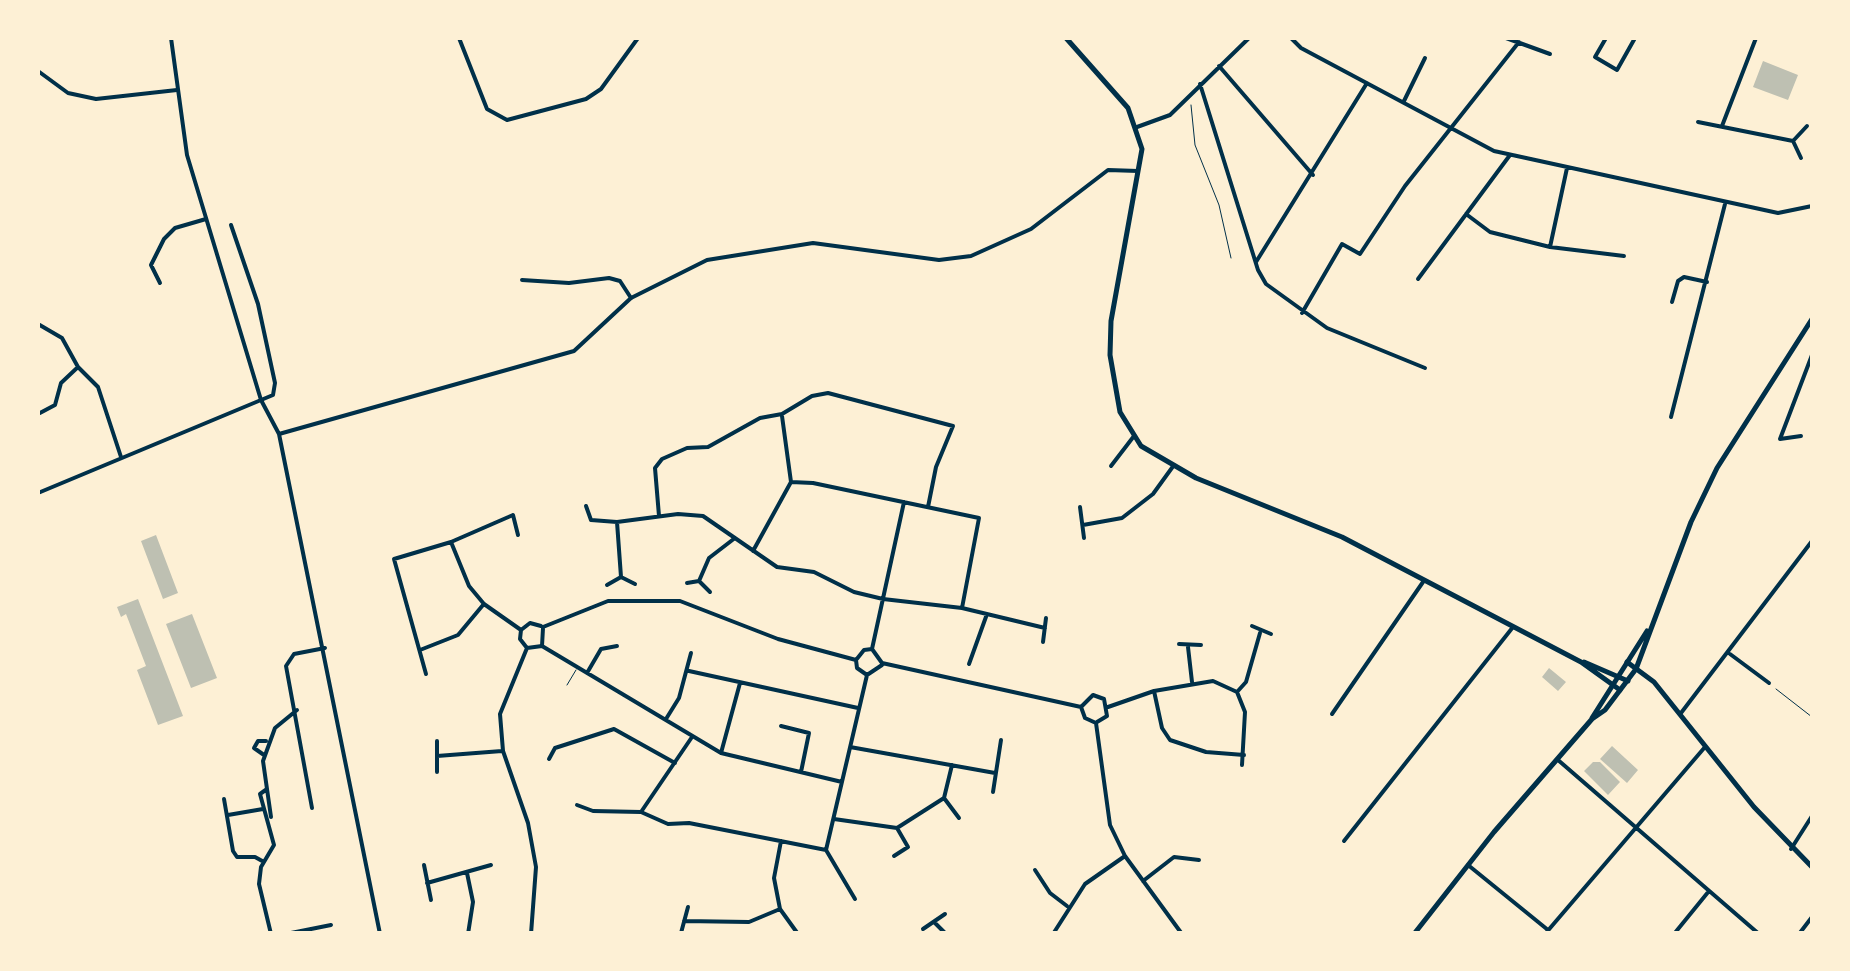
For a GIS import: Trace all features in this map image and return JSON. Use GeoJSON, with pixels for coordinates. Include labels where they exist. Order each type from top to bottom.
{"type":"FeatureCollection","features":[{"type":"Feature","properties":{"kind":"main road"},"geometry":{"type":"LineString","coordinates":[[1066,38],[1128,108],[1142,149],[1117,284],[1110,355],[1120,412],[1141,446],[1174,466],[1313,524],[1582,662],[1628,680]]}},
{"type":"Feature","properties":{"kind":"main road"},"geometry":{"type":"LineString","coordinates":[[1414,934],[1636,669],[1649,628],[1717,468],[1812,319]]}},
{"type":"Feature","properties":{"kind":"main road"},"geometry":{"type":"LineString","coordinates":[[1592,719],[1649,628]]}},
{"type":"Feature","properties":{"kind":"main road"},"geometry":{"type":"LineString","coordinates":[[1582,662],[1620,690]]}},
{"type":"Feature","properties":{"kind":"main road"},"geometry":{"type":"LineString","coordinates":[[1627,662],[1681,713],[1791,849],[1812,867]]}},
{"type":"Feature","properties":{"kind":"street"},"geometry":{"type":"LineString","coordinates":[[171,38],[187,155],[261,400],[279,434],[380,934]]}},
{"type":"Feature","properties":{"kind":"street"},"geometry":{"type":"LineString","coordinates":[[459,38],[487,109],[507,120],[570,106],[602,89],[638,38]]}},
{"type":"Feature","properties":{"kind":"street"},"geometry":{"type":"LineString","coordinates":[[1137,127],[1170,115],[1249,38]]}},
{"type":"Feature","properties":{"kind":"street"},"geometry":{"type":"LineString","coordinates":[[1291,38],[1301,48],[1452,125],[1494,151],[1778,213],[1812,206]]}},
{"type":"Feature","properties":{"kind":"street"},"geometry":{"type":"LineString","coordinates":[[1506,38],[1550,54]]}},
{"type":"Feature","properties":{"kind":"street"},"geometry":{"type":"LineString","coordinates":[[1606,38],[1595,58],[1617,70],[1635,38]]}},
{"type":"Feature","properties":{"kind":"street"},"geometry":{"type":"LineString","coordinates":[[1722,127],[1756,38]]}},
{"type":"Feature","properties":{"kind":"street"},"geometry":{"type":"LineString","coordinates":[[1302,312],[1342,244],[1360,254],[1452,125],[1518,42]]}},
{"type":"Feature","properties":{"kind":"street"},"geometry":{"type":"LineString","coordinates":[[1404,101],[1425,58]]}},
{"type":"Feature","properties":{"kind":"street"},"geometry":{"type":"LineString","coordinates":[[1219,66],[1312,175]]}},
{"type":"Feature","properties":{"kind":"street"},"geometry":{"type":"LineString","coordinates":[[38,71],[68,93],[96,99],[176,90]]}},
{"type":"Feature","properties":{"kind":"street"},"geometry":{"type":"LineString","coordinates":[[1256,262],[1367,82]]}},
{"type":"Feature","properties":{"kind":"street"},"geometry":{"type":"LineString","coordinates":[[1200,84],[1266,284],[1327,328],[1425,368]]}},
{"type":"Feature","properties":{"kind":"street"},"geometry":{"type":"LineString","coordinates":[[1698,122],[1794,141]]}},
{"type":"Feature","properties":{"kind":"street"},"geometry":{"type":"LineString","coordinates":[[1794,141],[1807,126]]}},
{"type":"Feature","properties":{"kind":"street"},"geometry":{"type":"LineString","coordinates":[[1794,141],[1801,158]]}},
{"type":"Feature","properties":{"kind":"street"},"geometry":{"type":"LineString","coordinates":[[1418,279],[1510,154]]}},
{"type":"Feature","properties":{"kind":"street"},"geometry":{"type":"LineString","coordinates":[[1550,246],[1567,166]]}},
{"type":"Feature","properties":{"kind":"street"},"geometry":{"type":"LineString","coordinates":[[279,434],[574,351],[631,298],[707,260],[813,243],[939,260],[971,256],[1031,230],[1108,170],[1140,172]]}},
{"type":"Feature","properties":{"kind":"street"},"geometry":{"type":"LineString","coordinates":[[1671,417],[1726,202]]}},
{"type":"Feature","properties":{"kind":"street"},"geometry":{"type":"LineString","coordinates":[[1466,214],[1490,232],[1550,246],[1624,256]]}},
{"type":"Feature","properties":{"kind":"street"},"geometry":{"type":"LineString","coordinates":[[160,283],[153,275],[152,258],[175,228],[206,219]]}},
{"type":"Feature","properties":{"kind":"street"},"geometry":{"type":"LineString","coordinates":[[38,493],[274,394],[258,304],[232,225]]}},
{"type":"Feature","properties":{"kind":"street"},"geometry":{"type":"LineString","coordinates":[[1616,254],[1618,243]]}},
{"type":"Feature","properties":{"kind":"street"},"geometry":{"type":"LineString","coordinates":[[1672,302],[1678,281],[1684,277],[1707,282]]}},
{"type":"Feature","properties":{"kind":"street"},"geometry":{"type":"LineString","coordinates":[[526,289],[524,280],[569,284],[608,278],[620,282],[631,298]]}},
{"type":"Feature","properties":{"kind":"street"},"geometry":{"type":"LineString","coordinates":[[38,324],[62,338],[78,367],[102,394],[106,420],[120,457]]}},
{"type":"Feature","properties":{"kind":"street"},"geometry":{"type":"LineString","coordinates":[[1801,436],[1780,439],[1812,355]]}},
{"type":"Feature","properties":{"kind":"street"},"geometry":{"type":"LineString","coordinates":[[38,414],[55,404],[61,383],[78,367]]}},
{"type":"Feature","properties":{"kind":"street"},"geometry":{"type":"LineString","coordinates":[[659,516],[655,468],[662,459],[687,448],[708,446],[760,418],[782,414],[812,396],[828,393],[953,426],[936,467],[928,507]]}},
{"type":"Feature","properties":{"kind":"street"},"geometry":{"type":"LineString","coordinates":[[753,551],[790,482],[782,414]]}},
{"type":"Feature","properties":{"kind":"street"},"geometry":{"type":"LineString","coordinates":[[1110,466],[1134,436]]}},
{"type":"Feature","properties":{"kind":"street"},"geometry":{"type":"LineString","coordinates":[[1083,525],[1122,518],[1153,494],[1174,466]]}},
{"type":"Feature","properties":{"kind":"street"},"geometry":{"type":"LineString","coordinates":[[790,482],[979,518],[962,608]]}},
{"type":"Feature","properties":{"kind":"street"},"geometry":{"type":"LineString","coordinates":[[904,502],[872,649],[882,662],[1082,707]]}},
{"type":"Feature","properties":{"kind":"street"},"geometry":{"type":"LineString","coordinates":[[586,506],[591,520]]}},
{"type":"Feature","properties":{"kind":"street"},"geometry":{"type":"LineString","coordinates":[[1080,507],[1084,538]]}},
{"type":"Feature","properties":{"kind":"street"},"geometry":{"type":"LineString","coordinates":[[426,674],[394,559],[451,542],[512,515],[518,535]]}},
{"type":"Feature","properties":{"kind":"street"},"geometry":{"type":"LineString","coordinates":[[583,523],[703,516],[777,567],[814,572],[854,592],[883,599],[962,608],[1045,628]]}},
{"type":"Feature","properties":{"kind":"street"},"geometry":{"type":"LineString","coordinates":[[617,522],[621,577]]}},
{"type":"Feature","properties":{"kind":"street"},"geometry":{"type":"LineString","coordinates":[[699,582],[708,558],[735,538]]}},
{"type":"Feature","properties":{"kind":"street"},"geometry":{"type":"LineString","coordinates":[[1681,713],[1730,654],[1790,565],[1812,541]]}},
{"type":"Feature","properties":{"kind":"street"},"geometry":{"type":"LineString","coordinates":[[451,542],[469,586],[484,604],[521,630]]}},
{"type":"Feature","properties":{"kind":"street"},"geometry":{"type":"LineString","coordinates":[[621,577],[635,584]]}},
{"type":"Feature","properties":{"kind":"street"},"geometry":{"type":"LineString","coordinates":[[607,584],[621,577]]}},
{"type":"Feature","properties":{"kind":"street"},"geometry":{"type":"LineString","coordinates":[[686,583],[699,582],[710,592]]}},
{"type":"Feature","properties":{"kind":"street"},"geometry":{"type":"LineString","coordinates":[[1332,714],[1423,582]]}},
{"type":"Feature","properties":{"kind":"street"},"geometry":{"type":"LineString","coordinates":[[527,648],[520,640],[521,630],[530,623],[543,628],[608,601],[680,601],[778,638],[856,660]]}},
{"type":"Feature","properties":{"kind":"street"},"geometry":{"type":"LineString","coordinates":[[420,650],[458,634],[484,604]]}},
{"type":"Feature","properties":{"kind":"street"},"geometry":{"type":"LineString","coordinates":[[968,664],[987,614]]}},
{"type":"Feature","properties":{"kind":"street"},"geometry":{"type":"LineString","coordinates":[[1043,642],[1046,618]]}},
{"type":"Feature","properties":{"kind":"street"},"geometry":{"type":"LineString","coordinates":[[1252,626],[1260,633],[1271,634]]}},
{"type":"Feature","properties":{"kind":"street"},"geometry":{"type":"LineString","coordinates":[[1344,841],[1513,627]]}},
{"type":"Feature","properties":{"kind":"street"},"geometry":{"type":"LineString","coordinates":[[542,646],[546,636],[543,628]]}},
{"type":"Feature","properties":{"kind":"street"},"geometry":{"type":"LineString","coordinates":[[1237,692],[1246,682],[1260,633]]}},
{"type":"Feature","properties":{"kind":"street"},"geometry":{"type":"LineString","coordinates":[[1178,644],[1201,645]]}},
{"type":"Feature","properties":{"kind":"street"},"geometry":{"type":"LineString","coordinates":[[527,648],[542,646],[721,753],[842,782]]}},
{"type":"Feature","properties":{"kind":"street"},"geometry":{"type":"LineString","coordinates":[[587,673],[601,649],[617,646]]}},
{"type":"Feature","properties":{"kind":"street"},"geometry":{"type":"LineString","coordinates":[[1188,647],[1193,684]]}},
{"type":"Feature","properties":{"kind":"street"},"geometry":{"type":"LineString","coordinates":[[312,808],[286,666],[294,654],[325,648]]}},
{"type":"Feature","properties":{"kind":"street"},"geometry":{"type":"LineString","coordinates":[[527,648],[500,714],[503,751],[528,823],[536,867],[532,934]]}},
{"type":"Feature","properties":{"kind":"street"},"geometry":{"type":"LineString","coordinates":[[872,649],[864,650],[856,660],[857,668],[867,675],[876,673],[882,662]]}},
{"type":"Feature","properties":{"kind":"street"},"geometry":{"type":"LineString","coordinates":[[666,719],[689,670],[691,653]]}},
{"type":"Feature","properties":{"kind":"street"},"geometry":{"type":"LineString","coordinates":[[1730,654],[1769,683]]}},
{"type":"Feature","properties":{"kind":"street"},"geometry":{"type":"LineString","coordinates":[[689,670],[858,708]]}},
{"type":"Feature","properties":{"kind":"street"},"geometry":{"type":"LineString","coordinates":[[854,899],[826,850],[867,675]]}},
{"type":"Feature","properties":{"kind":"street"},"geometry":{"type":"LineString","coordinates":[[721,753],[740,682]]}},
{"type":"Feature","properties":{"kind":"street"},"geometry":{"type":"LineString","coordinates":[[1108,707],[1154,691],[1193,684],[1212,682],[1237,692],[1245,712],[1242,765]]}},
{"type":"Feature","properties":{"kind":"street"},"geometry":{"type":"LineString","coordinates":[[1154,691],[1162,728],[1170,740],[1206,752],[1244,755]]}},
{"type":"Feature","properties":{"kind":"street"},"geometry":{"type":"LineString","coordinates":[[1082,707],[1093,696],[1104,699],[1107,716],[1096,723]]}},
{"type":"Feature","properties":{"kind":"street"},"geometry":{"type":"LineString","coordinates":[[1082,707],[1085,718],[1096,723]]}},
{"type":"Feature","properties":{"kind":"street"},"geometry":{"type":"LineString","coordinates":[[271,817],[264,755],[275,728],[297,710]]}},
{"type":"Feature","properties":{"kind":"street"},"geometry":{"type":"LineString","coordinates":[[1096,723],[1106,814],[1125,856],[1182,934]]}},
{"type":"Feature","properties":{"kind":"street"},"geometry":{"type":"LineString","coordinates":[[781,726],[810,732],[801,772]]}},
{"type":"Feature","properties":{"kind":"street"},"geometry":{"type":"LineString","coordinates":[[555,748],[614,728],[675,763]]}},
{"type":"Feature","properties":{"kind":"street"},"geometry":{"type":"LineString","coordinates":[[641,812],[692,737]]}},
{"type":"Feature","properties":{"kind":"street"},"geometry":{"type":"LineString","coordinates":[[550,759],[555,748],[552,740]]}},
{"type":"Feature","properties":{"kind":"street"},"geometry":{"type":"LineString","coordinates":[[992,792],[1001,740]]}},
{"type":"Feature","properties":{"kind":"street"},"geometry":{"type":"LineString","coordinates":[[264,755],[256,752],[255,744],[269,741]]}},
{"type":"Feature","properties":{"kind":"street"},"geometry":{"type":"LineString","coordinates":[[436,741],[437,772]]}},
{"type":"Feature","properties":{"kind":"street"},"geometry":{"type":"LineString","coordinates":[[1468,865],[1547,932],[1706,746]]}},
{"type":"Feature","properties":{"kind":"street"},"geometry":{"type":"LineString","coordinates":[[850,747],[995,773]]}},
{"type":"Feature","properties":{"kind":"street"},"geometry":{"type":"LineString","coordinates":[[437,756],[503,751]]}},
{"type":"Feature","properties":{"kind":"street"},"geometry":{"type":"LineString","coordinates":[[960,766],[962,757]]}},
{"type":"Feature","properties":{"kind":"street"},"geometry":{"type":"LineString","coordinates":[[1558,760],[1759,934]]}},
{"type":"Feature","properties":{"kind":"street"},"geometry":{"type":"LineString","coordinates":[[834,819],[897,828],[944,798],[952,765]]}},
{"type":"Feature","properties":{"kind":"street"},"geometry":{"type":"LineString","coordinates":[[267,789],[260,794],[274,845],[264,862],[259,884],[271,934]]}},
{"type":"Feature","properties":{"kind":"street"},"geometry":{"type":"LineString","coordinates":[[944,798],[959,818]]}},
{"type":"Feature","properties":{"kind":"street"},"geometry":{"type":"LineString","coordinates":[[224,799],[237,857],[255,856],[264,862]]}},
{"type":"Feature","properties":{"kind":"street"},"geometry":{"type":"LineString","coordinates":[[586,806],[592,800]]}},
{"type":"Feature","properties":{"kind":"street"},"geometry":{"type":"LineString","coordinates":[[577,805],[593,811],[641,812],[668,824],[689,823],[826,850]]}},
{"type":"Feature","properties":{"kind":"street"},"geometry":{"type":"LineString","coordinates":[[226,815],[263,809]]}},
{"type":"Feature","properties":{"kind":"street"},"geometry":{"type":"LineString","coordinates":[[1791,849],[1812,816]]}},
{"type":"Feature","properties":{"kind":"street"},"geometry":{"type":"LineString","coordinates":[[894,856],[908,847],[897,828]]}},
{"type":"Feature","properties":{"kind":"street"},"geometry":{"type":"LineString","coordinates":[[781,841],[774,878],[780,908],[798,934]]}},
{"type":"Feature","properties":{"kind":"street"},"geometry":{"type":"LineString","coordinates":[[1053,934],[1086,884],[1125,856]]}},
{"type":"Feature","properties":{"kind":"street"},"geometry":{"type":"LineString","coordinates":[[1144,881],[1174,857],[1199,860]]}},
{"type":"Feature","properties":{"kind":"street"},"geometry":{"type":"LineString","coordinates":[[424,865],[432,900]]}},
{"type":"Feature","properties":{"kind":"street"},"geometry":{"type":"LineString","coordinates":[[428,882],[491,865]]}},
{"type":"Feature","properties":{"kind":"street"},"geometry":{"type":"LineString","coordinates":[[1035,870],[1050,893],[1068,906]]}},
{"type":"Feature","properties":{"kind":"street"},"geometry":{"type":"LineString","coordinates":[[467,873],[473,902],[468,934]]}},
{"type":"Feature","properties":{"kind":"street"},"geometry":{"type":"LineString","coordinates":[[1674,934],[1709,891]]}},
{"type":"Feature","properties":{"kind":"street"},"geometry":{"type":"LineString","coordinates":[[840,898],[850,892]]}},
{"type":"Feature","properties":{"kind":"street"},"geometry":{"type":"LineString","coordinates":[[680,933],[688,907]]}},
{"type":"Feature","properties":{"kind":"street"},"geometry":{"type":"LineString","coordinates":[[684,922],[749,922],[780,908]]}},
{"type":"Feature","properties":{"kind":"street"},"geometry":{"type":"LineString","coordinates":[[924,929],[945,914]]}},
{"type":"Feature","properties":{"kind":"street"},"geometry":{"type":"LineString","coordinates":[[1799,934],[1812,917]]}},
{"type":"Feature","properties":{"kind":"street"},"geometry":{"type":"LineString","coordinates":[[934,922],[946,934]]}},
{"type":"Feature","properties":{"kind":"street"},"geometry":{"type":"LineString","coordinates":[[286,934],[330,925]]}},
{"type":"Feature","properties":{"kind":"lane"},"geometry":{"type":"LineString","coordinates":[[568,685],[578,668]]}},
{"type":"Feature","properties":{"kind":"path"},"geometry":{"type":"LineString","coordinates":[[1189,97],[1195,144],[1219,204],[1231,258]]}},
{"type":"Feature","properties":{"kind":"path"},"geometry":{"type":"LineString","coordinates":[[1769,683],[1812,717]]}},
{"type":"Feature","properties":{"kind":"building"},"geometry":{"type":"Polygon","coordinates":[[[1763,61],[1798,75],[1788,100],[1753,87],[1763,61]]]}},
{"type":"Feature","properties":{"kind":"building"},"geometry":{"type":"Polygon","coordinates":[[[156,535],[178,593],[163,599],[141,541],[156,535]]]}},
{"type":"Feature","properties":{"kind":"building"},"geometry":{"type":"Polygon","coordinates":[[[138,599],[183,716],[158,725],[137,670],[146,666],[126,614],[121,617],[117,607],[138,599]]]}},
{"type":"Feature","properties":{"kind":"building"},"geometry":{"type":"Polygon","coordinates":[[[192,614],[217,678],[191,688],[166,624],[192,614]]]}},
{"type":"Feature","properties":{"kind":"building"},"geometry":{"type":"Polygon","coordinates":[[[1549,668],[1566,682],[1558,691],[1542,677],[1549,668]]]}},
{"type":"Feature","properties":{"kind":"building"},"geometry":{"type":"Polygon","coordinates":[[[1612,746],[1638,770],[1627,783],[1600,759],[1612,746]]]}},
{"type":"Feature","properties":{"kind":"building"},"geometry":{"type":"Polygon","coordinates":[[[1593,762],[1600,762],[1620,782],[1608,795],[1584,771],[1593,762]]]}}]}
